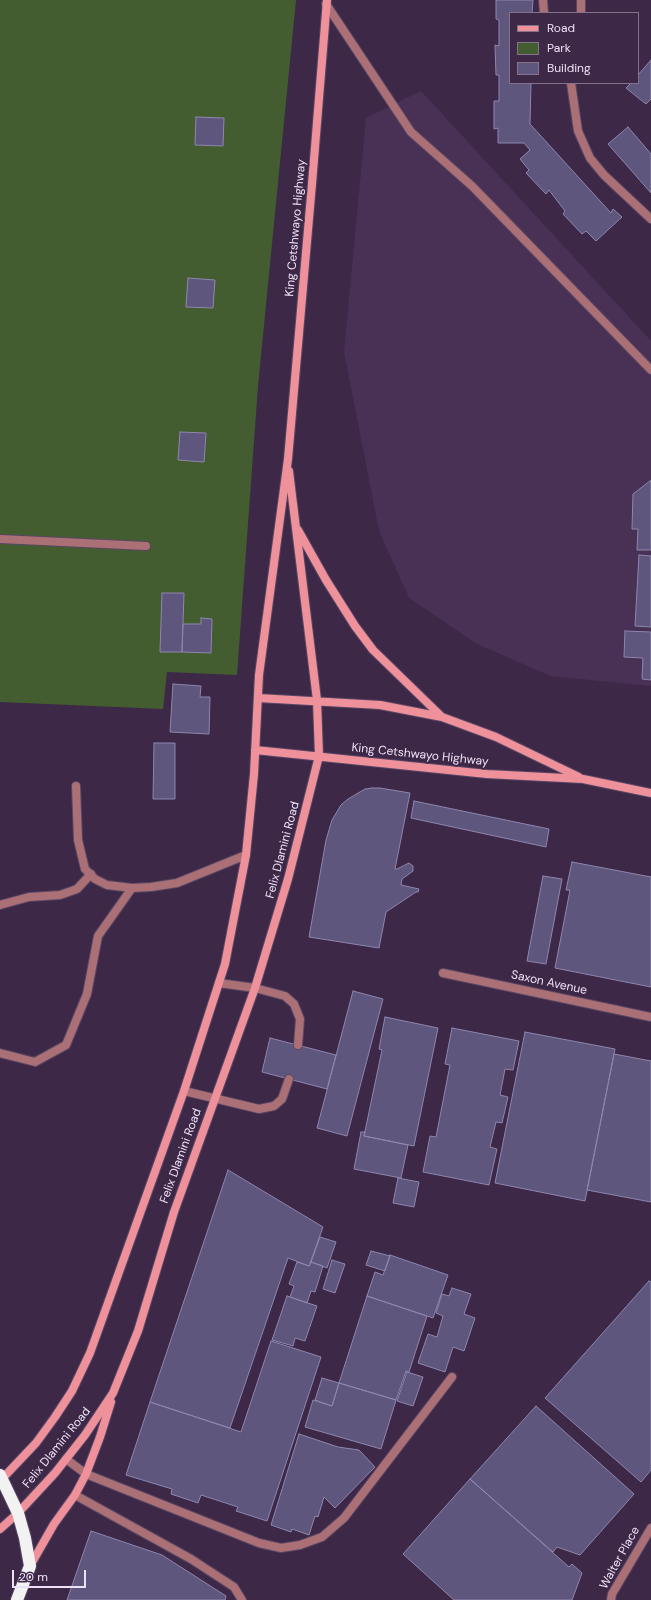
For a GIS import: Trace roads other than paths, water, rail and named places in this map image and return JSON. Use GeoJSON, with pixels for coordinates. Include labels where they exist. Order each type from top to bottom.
{"type":"FeatureCollection","features":[{"type":"Feature","properties":{"kind":"highway"},"geometry":{"type":"LineString","coordinates":[[1,1478],[18,1513],[25,1538],[30,1566],[17,1600]]}},
{"type":"Feature","properties":{"kind":"main road","name":"King Cetshwayo Highway"},"geometry":{"type":"LineString","coordinates":[[326,2],[288,459],[259,675],[258,698],[317,700],[380,705],[442,717],[496,737],[583,779]]}},
{"type":"Feature","properties":{"kind":"main road","name":"King Cetshwayo Highway"},"geometry":{"type":"LineString","coordinates":[[288,459],[317,700]]}},
{"type":"Feature","properties":{"kind":"main road"},"geometry":{"type":"LineString","coordinates":[[296,526],[326,580],[355,626],[373,650],[442,717]]}},
{"type":"Feature","properties":{"kind":"main road","name":"Felix Dlamini Road"},"geometry":{"type":"LineString","coordinates":[[1,1478],[36,1443],[55,1417],[72,1391],[90,1353],[184,1091],[225,964],[246,855],[258,698]]}},
{"type":"Feature","properties":{"kind":"main road","name":"Felix Dlamini Road"},"geometry":{"type":"LineString","coordinates":[[0,1529],[18,1513],[66,1459],[85,1435],[113,1394],[138,1331],[174,1212],[255,988],[288,879],[318,756],[317,700]]}},
{"type":"Feature","properties":{"kind":"main road","name":"King Cetshwayo Highway"},"geometry":{"type":"LineString","coordinates":[[255,750],[487,774],[583,779],[651,792]]}},
{"type":"Feature","properties":{"kind":"main road"},"geometry":{"type":"LineString","coordinates":[[30,1566],[54,1524],[75,1495],[86,1474],[100,1437],[113,1394]]}},
{"type":"Feature","properties":{"kind":"street"},"geometry":{"type":"LineString","coordinates":[[543,0],[544,12]]}},
{"type":"Feature","properties":{"kind":"street"},"geometry":{"type":"LineString","coordinates":[[581,0],[581,12]]}},
{"type":"Feature","properties":{"kind":"street"},"geometry":{"type":"LineString","coordinates":[[326,2],[411,132],[472,186],[651,370]]}},
{"type":"Feature","properties":{"kind":"street"},"geometry":{"type":"LineString","coordinates":[[571,84],[578,131],[590,158],[604,175],[651,219]]}},
{"type":"Feature","properties":{"kind":"street"},"geometry":{"type":"LineString","coordinates":[[0,539],[146,546]]}},
{"type":"Feature","properties":{"kind":"street"},"geometry":{"type":"LineString","coordinates":[[76,786],[78,840],[85,869],[95,879],[107,885],[132,888],[177,883],[246,855]]}},
{"type":"Feature","properties":{"kind":"street"},"geometry":{"type":"LineString","coordinates":[[0,904],[29,897],[60,895],[77,889],[90,874]]}},
{"type":"Feature","properties":{"kind":"street"},"geometry":{"type":"LineString","coordinates":[[0,1053],[34,1062],[66,1045],[87,994],[98,936],[132,888]]}},
{"type":"Feature","properties":{"kind":"street","name":"Saxon Avenue"},"geometry":{"type":"LineString","coordinates":[[442,973],[651,1018]]}},
{"type":"Feature","properties":{"kind":"street"},"geometry":{"type":"LineString","coordinates":[[219,982],[255,988],[285,996],[294,1004],[300,1019],[298,1045]]}},
{"type":"Feature","properties":{"kind":"street"},"geometry":{"type":"LineString","coordinates":[[184,1091],[259,1109],[274,1106],[282,1099],[289,1079]]}},
{"type":"Feature","properties":{"kind":"street"},"geometry":{"type":"LineString","coordinates":[[66,1459],[86,1474],[259,1543],[282,1548],[300,1545],[322,1537],[344,1518],[452,1377]]}},
{"type":"Feature","properties":{"kind":"street"},"geometry":{"type":"LineString","coordinates":[[75,1495],[191,1559],[234,1587],[242,1600]]}},
{"type":"Feature","properties":{"kind":"street","name":"Walter Place"},"geometry":{"type":"LineString","coordinates":[[611,1600],[612,1594],[651,1528]]}}]}
